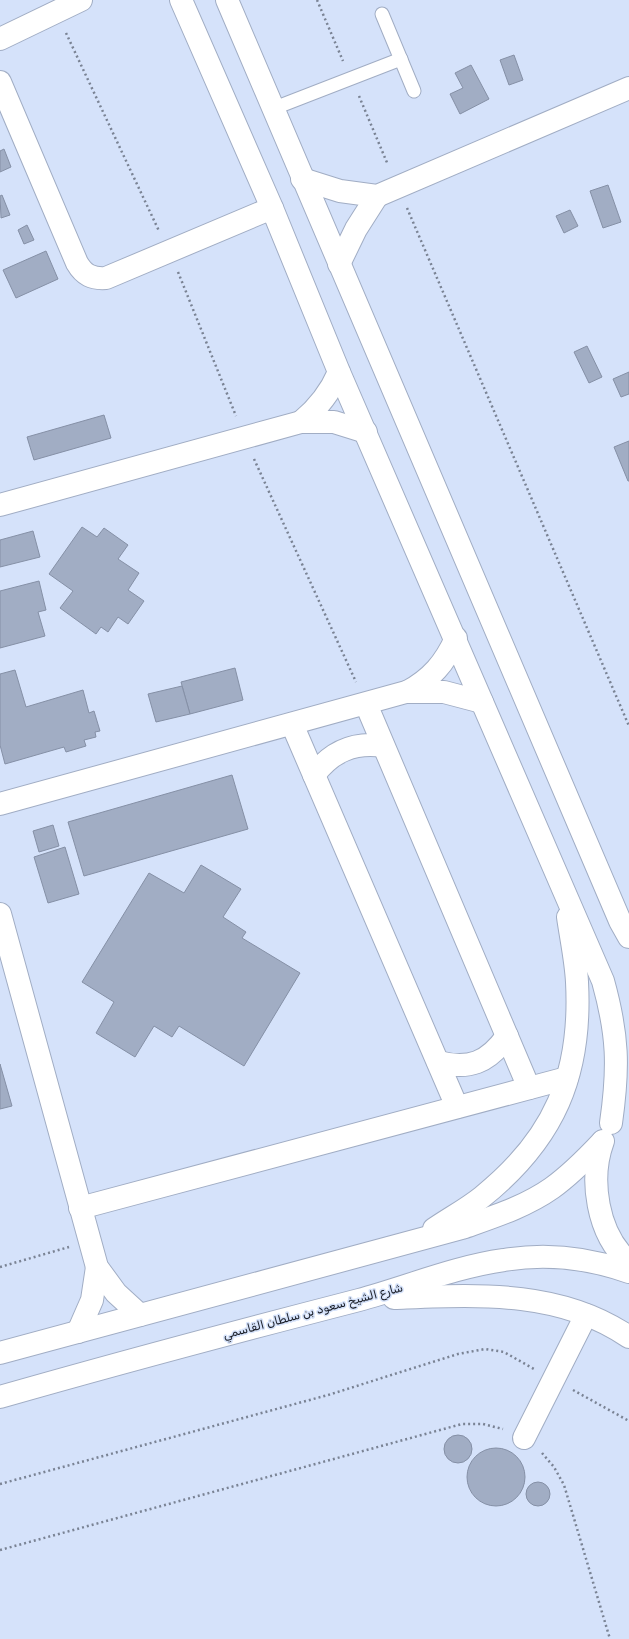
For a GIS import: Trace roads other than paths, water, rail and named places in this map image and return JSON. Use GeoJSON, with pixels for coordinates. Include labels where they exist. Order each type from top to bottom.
{"type":"FeatureCollection","features":[{"type":"Feature","properties":{"kind":"main road"},"geometry":{"type":"LineString","coordinates":[[0,39],[81,0]]}},
{"type":"Feature","properties":{"kind":"main road"},"geometry":{"type":"LineString","coordinates":[[181,0],[272,208],[339,372],[456,638],[482,702],[603,981],[612,1015],[617,1058],[616,1087],[596,1173],[598,1204],[608,1232],[629,1262]]}},
{"type":"Feature","properties":{"kind":"main road"},"geometry":{"type":"LineString","coordinates":[[227,0],[302,179],[340,264],[629,937]]}},
{"type":"Feature","properties":{"kind":"main road"},"geometry":{"type":"LineString","coordinates":[[0,82],[81,270],[89,276],[106,278],[272,208]]}},
{"type":"Feature","properties":{"kind":"main road"},"geometry":{"type":"LineString","coordinates":[[302,179],[340,191],[377,196],[629,88]]}},
{"type":"Feature","properties":{"kind":"main road"},"geometry":{"type":"LineString","coordinates":[[340,264],[356,229],[377,196]]}},
{"type":"Feature","properties":{"kind":"main road"},"geometry":{"type":"LineString","coordinates":[[301,422],[324,400],[333,387],[339,372]]}},
{"type":"Feature","properties":{"kind":"main road"},"geometry":{"type":"LineString","coordinates":[[0,505],[301,422],[334,422],[366,432]]}},
{"type":"Feature","properties":{"kind":"main road"},"geometry":{"type":"LineString","coordinates":[[0,804],[406,692],[422,683],[437,671],[448,656],[456,638]]}},
{"type":"Feature","properties":{"kind":"main road"},"geometry":{"type":"LineString","coordinates":[[406,692],[444,692],[482,702]]}},
{"type":"Feature","properties":{"kind":"main road"},"geometry":{"type":"LineString","coordinates":[[366,704],[529,1088]]}},
{"type":"Feature","properties":{"kind":"main road"},"geometry":{"type":"LineString","coordinates":[[292,724],[457,1107]]}},
{"type":"Feature","properties":{"kind":"main road"},"geometry":{"type":"LineString","coordinates":[[314,775],[327,760],[344,749],[357,745],[383,746]]}},
{"type":"Feature","properties":{"kind":"main road"},"geometry":{"type":"LineString","coordinates":[[602,877],[629,905]]}},
{"type":"Feature","properties":{"kind":"main road"},"geometry":{"type":"LineString","coordinates":[[419,1238],[482,1197],[516,1167],[533,1148],[547,1126],[559,1102],[573,1054],[578,1005],[577,981],[564,892]]}},
{"type":"Feature","properties":{"kind":"main road"},"geometry":{"type":"LineString","coordinates":[[0,914],[97,1267],[116,1293],[140,1315]]}},
{"type":"Feature","properties":{"kind":"main road"},"geometry":{"type":"LineString","coordinates":[[438,1062],[454,1066],[470,1065],[485,1059],[498,1049],[507,1036]]}},
{"type":"Feature","properties":{"kind":"main road"},"geometry":{"type":"LineString","coordinates":[[80,1208],[567,1078]]}},
{"type":"Feature","properties":{"kind":"main road"},"geometry":{"type":"LineString","coordinates":[[0,1353],[419,1238],[462,1228],[522,1205],[551,1188],[578,1167],[606,1133],[629,1101]]}},
{"type":"Feature","properties":{"kind":"main road","name":"شارع الشيخ سعود بن سلطان القاسمي"},"geometry":{"type":"LineString","coordinates":[[0,1397],[136,1358],[361,1299],[468,1267],[504,1260],[540,1257],[577,1259],[629,1272]]}},
{"type":"Feature","properties":{"kind":"main road"},"geometry":{"type":"LineString","coordinates":[[78,1332],[92,1300],[97,1267]]}},
{"type":"Feature","properties":{"kind":"main road"},"geometry":{"type":"LineString","coordinates":[[361,1299],[459,1295],[538,1300],[586,1315],[613,1326],[629,1337]]}},
{"type":"Feature","properties":{"kind":"main road"},"geometry":{"type":"LineString","coordinates":[[524,1438],[586,1315]]}},
{"type":"Feature","properties":{"kind":"lane"},"geometry":{"type":"LineString","coordinates":[[382,14],[414,91]]}},
{"type":"Feature","properties":{"kind":"lane"},"geometry":{"type":"LineString","coordinates":[[272,109],[400,58]]}}]}
